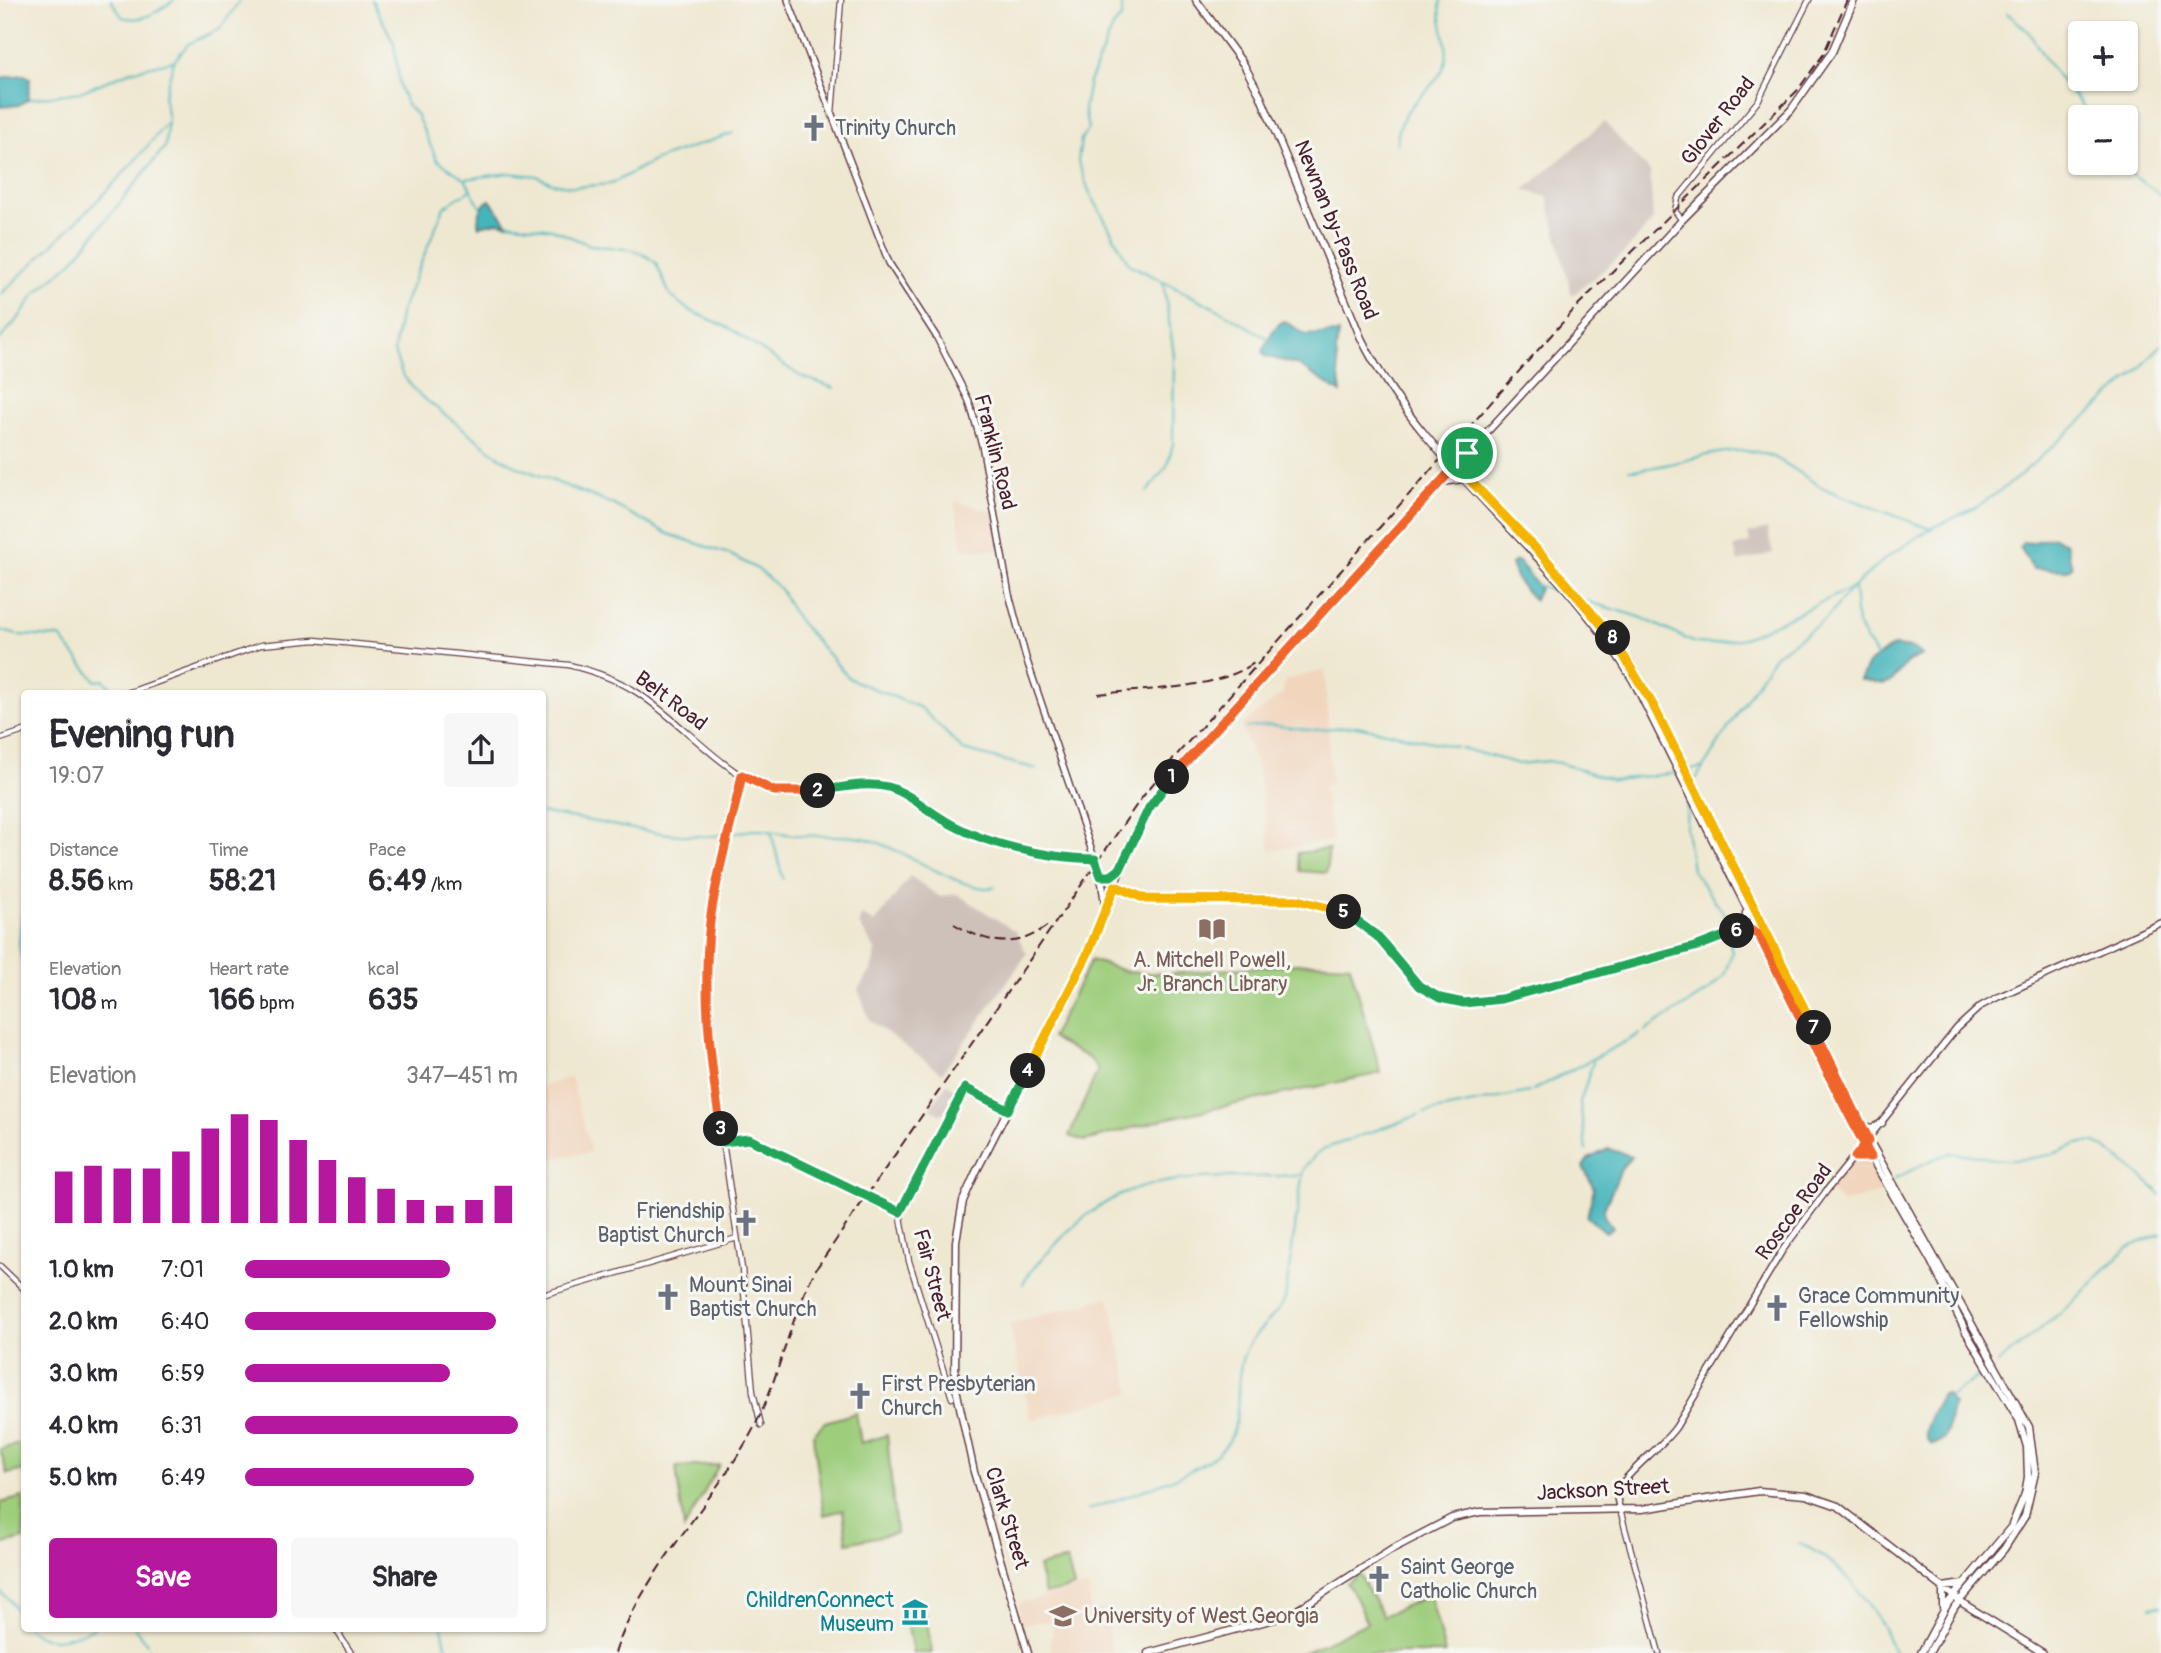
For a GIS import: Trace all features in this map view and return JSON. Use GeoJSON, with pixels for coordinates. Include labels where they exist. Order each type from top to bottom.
{"type":"FeatureCollection","features":[{"type":"Feature","properties":{"kind":"main road","name":"Franklin Road"},"geometry":{"type":"LineString","coordinates":[[788,0],[889,263],[936,336],[969,401],[982,444],[1009,594],[1026,657],[1101,876]]}},
{"type":"Feature","properties":{"kind":"main road","name":"Newnan by-Pass Road"},"geometry":{"type":"LineString","coordinates":[[1196,0],[1244,65],[1261,95],[1371,358],[1399,402],[1464,477]]}},
{"type":"Feature","properties":{"kind":"main road","name":"Clark Street"},"geometry":{"type":"LineString","coordinates":[[1028,1653],[954,1395],[953,1299],[959,1219],[972,1180],[1087,955],[1120,869],[1149,808],[1187,758],[1440,482],[1682,220],[1807,91],[1832,52],[1854,0]]}},
{"type":"Feature","properties":{"kind":"main road"},"geometry":{"type":"LineString","coordinates":[[1467,453],[1464,477],[1596,625],[1624,664],[1756,921],[1759,935],[1867,1142],[1933,1249],[1973,1329],[2021,1407],[2033,1440],[2035,1479],[2025,1516],[2004,1549],[1956,1598],[1921,1653]]}},
{"type":"Feature","properties":{"kind":"main road"},"geometry":{"type":"LineString","coordinates":[[1440,482],[1464,477]]}},
{"type":"Feature","properties":{"kind":"main road"},"geometry":{"type":"LineString","coordinates":[[1464,477],[1543,556],[1619,647],[1641,681],[1756,921],[1862,1126],[1871,1157],[1931,1261],[1966,1332],[2013,1408],[2025,1440],[2028,1477],[2018,1513],[2011,1527],[1967,1586],[1943,1587],[1946,1613],[1929,1653]]}},
{"type":"Feature","properties":{"kind":"main road"},"geometry":{"type":"LineString","coordinates":[[1101,876],[1111,876],[1120,869]]}},
{"type":"Feature","properties":{"kind":"main road"},"geometry":{"type":"LineString","coordinates":[[1101,876],[1115,886]]}},
{"type":"Feature","properties":{"kind":"main road"},"geometry":{"type":"LineString","coordinates":[[1101,876],[1105,908]]}},
{"type":"Feature","properties":{"kind":"main road"},"geometry":{"type":"LineString","coordinates":[[1745,904],[1741,929],[1759,935]]}},
{"type":"Feature","properties":{"kind":"main road","name":"Roscoe Road"},"geometry":{"type":"LineString","coordinates":[[1620,1510],[1617,1498],[1620,1488],[1666,1442],[1783,1251],[1957,1028],[1981,1006],[2161,923]]}},
{"type":"Feature","properties":{"kind":"main road"},"geometry":{"type":"LineString","coordinates":[[1862,1126],[1872,1128],[1882,1123]]}},
{"type":"Feature","properties":{"kind":"main road"},"geometry":{"type":"LineString","coordinates":[[1855,1157],[1871,1157]]}},
{"type":"Feature","properties":{"kind":"main road","name":"Jackson Street"},"geometry":{"type":"LineString","coordinates":[[1148,1653],[1289,1615],[1396,1547],[1452,1518],[1480,1513],[1620,1510],[1759,1491],[1816,1497],[1853,1515],[1956,1598],[2043,1653]]}},
{"type":"Feature","properties":{"kind":"main road"},"geometry":{"type":"LineString","coordinates":[[1946,1613],[1962,1608],[1973,1610],[1967,1586]]}},
{"type":"Feature","properties":{"kind":"street"},"geometry":{"type":"LineString","coordinates":[[832,114],[841,0]]}},
{"type":"Feature","properties":{"kind":"street","name":"Glover Road"},"geometry":{"type":"LineString","coordinates":[[1682,220],[1675,211],[1678,198],[1758,101],[1809,0]]}},
{"type":"Feature","properties":{"kind":"street","name":"Belt Road"},"geometry":{"type":"LineString","coordinates":[[135,690],[261,645],[315,639],[569,665],[607,677],[638,692],[742,775],[765,788],[786,793],[872,785],[887,787],[905,794],[957,828],[983,837],[1056,855],[1095,859]]}},
{"type":"Feature","properties":{"kind":"street"},"geometry":{"type":"LineString","coordinates":[[0,739],[21,732]]}},
{"type":"Feature","properties":{"kind":"street"},"geometry":{"type":"LineString","coordinates":[[742,775],[710,920],[708,945],[713,1067],[737,1238],[757,1413],[761,1425]]}},
{"type":"Feature","properties":{"kind":"street"},"geometry":{"type":"LineString","coordinates":[[1115,886],[1137,897],[1150,899],[1283,899],[1325,905],[1344,912],[1370,930],[1419,986],[1440,998],[1460,1003],[1501,999],[1724,937],[1756,921]]}},
{"type":"Feature","properties":{"kind":"street","name":"Fair Street"},"geometry":{"type":"LineString","coordinates":[[954,1395],[909,1261],[900,1212],[965,1088],[1008,1110]]}},
{"type":"Feature","properties":{"kind":"street"},"geometry":{"type":"LineString","coordinates":[[723,1142],[749,1139],[900,1212]]}},
{"type":"Feature","properties":{"kind":"street"},"geometry":{"type":"LineString","coordinates":[[546,1294],[737,1238]]}},
{"type":"Feature","properties":{"kind":"street"},"geometry":{"type":"LineString","coordinates":[[0,1266],[21,1286]]}},
{"type":"Feature","properties":{"kind":"street"},"geometry":{"type":"LineString","coordinates":[[1620,1510],[1659,1653]]}},
{"type":"Feature","properties":{"kind":"street"},"geometry":{"type":"LineString","coordinates":[[338,1632],[351,1653]]}},
{"type":"Feature","properties":{"kind":"shaded area"},"geometry":{"type":"Polygon","coordinates":[[[1604,122],[1650,172],[1653,220],[1625,252],[1572,296],[1547,197],[1524,190],[1604,122]]]}},
{"type":"Feature","properties":{"kind":"shaded area"},"geometry":{"type":"Polygon","coordinates":[[[954,501],[995,512],[1001,550],[963,549],[954,501]]]}},
{"type":"Feature","properties":{"kind":"shaded area"},"geometry":{"type":"Polygon","coordinates":[[[1767,529],[1773,553],[1738,562],[1734,547],[1750,543],[1748,534],[1767,529]]]}},
{"type":"Feature","properties":{"kind":"shaded area"},"geometry":{"type":"Polygon","coordinates":[[[1325,670],[1331,782],[1323,788],[1333,841],[1270,850],[1257,766],[1241,726],[1283,693],[1285,680],[1325,670]]]}},
{"type":"Feature","properties":{"kind":"shaded area"},"geometry":{"type":"Polygon","coordinates":[[[910,876],[940,897],[957,894],[1015,931],[1027,954],[942,1073],[870,1021],[858,989],[871,971],[876,951],[859,924],[861,915],[875,923],[910,876]]]}},
{"type":"Feature","properties":{"kind":"shaded area"},"geometry":{"type":"Polygon","coordinates":[[[571,1077],[591,1152],[546,1160],[546,1085],[571,1077]]]}},
{"type":"Feature","properties":{"kind":"shaded area"},"geometry":{"type":"Polygon","coordinates":[[[947,1084],[958,1092],[952,1096],[954,1098],[943,1113],[939,1114],[930,1108],[947,1084]]]}},
{"type":"Feature","properties":{"kind":"shaded area"},"geometry":{"type":"Polygon","coordinates":[[[1863,1146],[1889,1191],[1842,1203],[1828,1189],[1863,1146]]]}},
{"type":"Feature","properties":{"kind":"shaded area"},"geometry":{"type":"Polygon","coordinates":[[[1109,1297],[1131,1393],[1031,1420],[1009,1324],[1109,1297]]]}},
{"type":"Feature","properties":{"kind":"shaded area","name":"University of West Georgia"},"geometry":{"type":"Polygon","coordinates":[[[1089,1586],[1091,1611],[1104,1608],[1112,1653],[1052,1653],[1049,1640],[1053,1634],[1052,1621],[1022,1624],[1018,1607],[1020,1603],[1089,1586]]]}},
{"type":"Feature","properties":{"kind":"green space"},"geometry":{"type":"Polygon","coordinates":[[[1329,849],[1326,873],[1300,871],[1297,853],[1329,849]]]}},
{"type":"Feature","properties":{"kind":"green space"},"geometry":{"type":"Polygon","coordinates":[[[1091,960],[1128,972],[1168,974],[1311,963],[1350,965],[1381,1073],[1165,1119],[1085,1141],[1069,1136],[1098,1070],[1089,1058],[1051,1038],[1091,960]]]}},
{"type":"Feature","properties":{"kind":"green space"},"geometry":{"type":"Polygon","coordinates":[[[856,1413],[861,1443],[887,1435],[896,1533],[847,1543],[843,1510],[824,1515],[813,1434],[825,1422],[856,1413]]]}},
{"type":"Feature","properties":{"kind":"green space"},"geometry":{"type":"Polygon","coordinates":[[[21,1444],[21,1471],[7,1474],[0,1449],[21,1444]]]}},
{"type":"Feature","properties":{"kind":"green space"},"geometry":{"type":"Polygon","coordinates":[[[719,1465],[684,1529],[676,1467],[719,1465]]]}},
{"type":"Feature","properties":{"kind":"green space"},"geometry":{"type":"Polygon","coordinates":[[[21,1498],[21,1540],[0,1545],[0,1503],[21,1498]]]}},
{"type":"Feature","properties":{"kind":"green space"},"geometry":{"type":"Polygon","coordinates":[[[1067,1560],[1074,1587],[1045,1594],[1038,1567],[1067,1560]]]}},
{"type":"Feature","properties":{"kind":"green space"},"geometry":{"type":"Polygon","coordinates":[[[1359,1574],[1383,1616],[1430,1595],[1445,1653],[1303,1653],[1367,1623],[1357,1599],[1346,1583],[1359,1574]]]}},
{"type":"Feature","properties":{"kind":"green space"},"geometry":{"type":"Polygon","coordinates":[[[926,1615],[932,1653],[913,1653],[906,1618],[926,1615]]]}},
{"type":"Feature","properties":{"kind":"water"},"geometry":{"type":"Polygon","coordinates":[[[24,75],[30,78],[28,99],[19,105],[0,107],[0,78],[24,75]]]}},
{"type":"Feature","properties":{"kind":"water"},"geometry":{"type":"Polygon","coordinates":[[[490,200],[508,224],[498,222],[479,226],[480,212],[490,200]]]}},
{"type":"Feature","properties":{"kind":"water"},"geometry":{"type":"Polygon","coordinates":[[[1285,321],[1306,335],[1338,333],[1336,352],[1341,393],[1298,365],[1265,356],[1263,352],[1271,334],[1285,321]]]}},
{"type":"Feature","properties":{"kind":"water"},"geometry":{"type":"Polygon","coordinates":[[[2054,537],[2066,544],[2072,567],[2068,570],[2033,569],[2020,547],[2023,542],[2054,537]]]}},
{"type":"Feature","properties":{"kind":"water"},"geometry":{"type":"Polygon","coordinates":[[[1519,562],[1539,588],[1534,600],[1517,580],[1511,564],[1519,562]]]}},
{"type":"Feature","properties":{"kind":"water"},"geometry":{"type":"Polygon","coordinates":[[[1893,646],[1912,648],[1922,655],[1907,662],[1892,681],[1884,684],[1860,680],[1868,664],[1893,646]]]}},
{"type":"Feature","properties":{"kind":"water"},"geometry":{"type":"Polygon","coordinates":[[[1608,1149],[1632,1156],[1622,1167],[1604,1209],[1604,1216],[1613,1228],[1606,1233],[1587,1217],[1594,1188],[1583,1167],[1588,1159],[1608,1149]]]}},
{"type":"Feature","properties":{"kind":"water"},"geometry":{"type":"Polygon","coordinates":[[[1942,1394],[1946,1394],[1954,1404],[1946,1434],[1932,1445],[1927,1440],[1926,1427],[1942,1394]]]}},
{"type":"Feature","properties":{"kind":"waterway"},"geometry":{"type":"LineString","coordinates":[[111,0],[122,17],[137,19],[156,12],[174,0]]}},
{"type":"Feature","properties":{"kind":"waterway"},"geometry":{"type":"LineString","coordinates":[[0,339],[35,294],[72,262],[165,147],[168,120],[164,96],[174,61],[188,44],[220,29],[240,0]]}},
{"type":"Feature","properties":{"kind":"waterway"},"geometry":{"type":"LineString","coordinates":[[372,0],[394,43],[400,88],[407,105],[416,114],[437,160],[465,179],[482,210]]}},
{"type":"Feature","properties":{"kind":"waterway"},"geometry":{"type":"LineString","coordinates":[[1122,0],[1122,17],[1113,27],[1089,82],[1084,108],[1088,129],[1081,139],[1078,162],[1089,191],[1129,264],[1269,339]]}},
{"type":"Feature","properties":{"kind":"waterway"},"geometry":{"type":"LineString","coordinates":[[1397,144],[1402,120],[1407,111],[1435,81],[1445,63],[1447,54],[1441,0]]}},
{"type":"Feature","properties":{"kind":"waterway"},"geometry":{"type":"LineString","coordinates":[[2007,13],[2028,31],[2051,68],[2082,105]]}},
{"type":"Feature","properties":{"kind":"waterway"},"geometry":{"type":"LineString","coordinates":[[29,99],[80,92],[131,71],[173,61]]}},
{"type":"Feature","properties":{"kind":"waterway"},"geometry":{"type":"LineString","coordinates":[[0,295],[108,189],[168,121]]}},
{"type":"Feature","properties":{"kind":"waterway"},"geometry":{"type":"LineString","coordinates":[[465,179],[509,173],[537,176],[552,183],[574,187],[611,184],[655,160],[733,133]]}},
{"type":"Feature","properties":{"kind":"waterway"},"geometry":{"type":"LineString","coordinates":[[2132,175],[2161,195]]}},
{"type":"Feature","properties":{"kind":"waterway"},"geometry":{"type":"LineString","coordinates":[[470,190],[444,207],[400,314],[394,352],[402,374],[417,393],[500,457],[518,467],[612,504],[668,534],[729,554],[759,570],[780,589],[796,618],[850,679],[921,708],[963,750],[1037,769]]}},
{"type":"Feature","properties":{"kind":"waterway"},"geometry":{"type":"LineString","coordinates":[[508,223],[552,229],[590,245],[634,250],[648,257],[656,263],[670,295],[687,309],[729,328],[800,376],[834,388]]}},
{"type":"Feature","properties":{"kind":"waterway"},"geometry":{"type":"LineString","coordinates":[[1147,492],[1167,466],[1173,444],[1174,355],[1163,281]]}},
{"type":"Feature","properties":{"kind":"waterway"},"geometry":{"type":"LineString","coordinates":[[1696,779],[1774,656],[1827,618],[1847,593],[1886,558],[1930,529],[1975,508],[2011,483],[2137,372],[2161,345]]}},
{"type":"Feature","properties":{"kind":"waterway"},"geometry":{"type":"LineString","coordinates":[[1629,470],[1733,451],[1761,453],[1782,461],[1830,491],[1930,529]]}},
{"type":"Feature","properties":{"kind":"waterway"},"geometry":{"type":"LineString","coordinates":[[1537,585],[1566,595]]}},
{"type":"Feature","properties":{"kind":"waterway"},"geometry":{"type":"LineString","coordinates":[[1854,588],[1857,625],[1877,657]]}},
{"type":"Feature","properties":{"kind":"waterway"},"geometry":{"type":"LineString","coordinates":[[1585,601],[1640,617],[1695,643],[1711,644],[1744,638],[1850,589]]}},
{"type":"Feature","properties":{"kind":"waterway"},"geometry":{"type":"LineString","coordinates":[[0,630],[17,635],[60,637],[96,681],[104,680],[113,690]]}},
{"type":"Feature","properties":{"kind":"waterway"},"geometry":{"type":"LineString","coordinates":[[1246,728],[1268,725],[1311,730],[1357,726],[1456,747]]}},
{"type":"Feature","properties":{"kind":"waterway"},"geometry":{"type":"LineString","coordinates":[[1461,748],[1519,764],[1548,761],[1559,763],[1613,780],[1677,773]]}},
{"type":"Feature","properties":{"kind":"waterway"},"geometry":{"type":"LineString","coordinates":[[1690,770],[1701,768]]}},
{"type":"Feature","properties":{"kind":"waterway"},"geometry":{"type":"LineString","coordinates":[[1645,1031],[1708,991],[1724,975],[1732,953],[1724,913],[1692,870],[1686,828],[1687,801]]}},
{"type":"Feature","properties":{"kind":"waterway"},"geometry":{"type":"LineString","coordinates":[[546,814],[687,836],[713,836],[761,830],[792,835],[858,837],[881,843],[951,878],[983,888],[995,887]]}},
{"type":"Feature","properties":{"kind":"waterway"},"geometry":{"type":"LineString","coordinates":[[771,832],[783,879]]}},
{"type":"Feature","properties":{"kind":"waterway"},"geometry":{"type":"LineString","coordinates":[[21,923],[21,954]]}},
{"type":"Feature","properties":{"kind":"waterway"},"geometry":{"type":"LineString","coordinates":[[1533,1090],[1640,1034]]}},
{"type":"Feature","properties":{"kind":"waterway"},"geometry":{"type":"LineString","coordinates":[[1586,1150],[1580,1102],[1593,1062]]}},
{"type":"Feature","properties":{"kind":"waterway"},"geometry":{"type":"LineString","coordinates":[[1424,1113],[1529,1092]]}},
{"type":"Feature","properties":{"kind":"waterway"},"geometry":{"type":"LineString","coordinates":[[1088,1510],[1166,1482],[1206,1462],[1220,1451],[1234,1430],[1239,1375],[1244,1354],[1252,1339],[1285,1299],[1303,1170],[1315,1155],[1326,1148],[1419,1115]]}},
{"type":"Feature","properties":{"kind":"waterway"},"geometry":{"type":"LineString","coordinates":[[1895,1178],[1948,1154],[1999,1160],[2022,1159],[2049,1155],[2089,1142],[2108,1150],[2161,1195]]}},
{"type":"Feature","properties":{"kind":"waterway"},"geometry":{"type":"LineString","coordinates":[[1023,1284],[1038,1262],[1057,1243],[1084,1217],[1111,1199],[1139,1188],[1169,1181],[1299,1175]]}},
{"type":"Feature","properties":{"kind":"waterway"},"geometry":{"type":"LineString","coordinates":[[1998,1363],[2071,1304],[2127,1248],[2161,1234]]}},
{"type":"Feature","properties":{"kind":"waterway"},"geometry":{"type":"LineString","coordinates":[[1951,1396],[1983,1373]]}},
{"type":"Feature","properties":{"kind":"waterway"},"geometry":{"type":"LineString","coordinates":[[1798,1543],[1824,1557],[1846,1576],[1881,1623],[1895,1653]]}},
{"type":"Feature","properties":{"kind":"waterway"},"geometry":{"type":"LineString","coordinates":[[0,1592],[10,1600],[21,1619]]}},
{"type":"Feature","properties":{"kind":"waterway"},"geometry":{"type":"LineString","coordinates":[[2151,1608],[2161,1606]]}},
{"type":"Feature","properties":{"kind":"waterway"},"geometry":{"type":"LineString","coordinates":[[33,1632],[52,1639],[82,1632]]}},
{"type":"Feature","properties":{"kind":"waterway"},"geometry":{"type":"LineString","coordinates":[[138,1632],[147,1644]]}},
{"type":"Feature","properties":{"kind":"waterway"},"geometry":{"type":"LineString","coordinates":[[443,1632],[448,1653]]}},
{"type":"Feature","properties":{"kind":"waterway"},"geometry":{"type":"LineString","coordinates":[[149,1648],[152,1653]]}},
{"type":"Feature","properties":{"kind":"railway"},"geometry":{"type":"LineString","coordinates":[[615,1653],[642,1595],[749,1437],[768,1396],[816,1269],[1140,800],[1173,759],[1579,304],[1797,91],[1823,55],[1847,0]]}},
{"type":"Feature","properties":{"kind":"railway"},"geometry":{"type":"LineString","coordinates":[[1098,694],[1200,683],[1220,679],[1254,663]]}},
{"type":"Feature","properties":{"kind":"railway"},"geometry":{"type":"LineString","coordinates":[[954,924],[978,936],[1001,941],[1024,938],[1048,925]]}},
{"type":"Feature","properties":{"kind":"place","name":"Trinity Church"},"geometry":{"type":"Point","coordinates":[814,128]}},
{"type":"Feature","properties":{"kind":"place","name":"A. Mitchell Powell, Jr. Branch Library"},"geometry":{"type":"Point","coordinates":[1212,929]}},
{"type":"Feature","properties":{"kind":"place","name":"Friendship Baptist Church"},"geometry":{"type":"Point","coordinates":[746,1223]}},
{"type":"Feature","properties":{"kind":"place","name":"Mount Sinai Baptist Church"},"geometry":{"type":"Point","coordinates":[668,1297]}},
{"type":"Feature","properties":{"kind":"place","name":"Grace Community Fellowship"},"geometry":{"type":"Point","coordinates":[1777,1308]}},
{"type":"Feature","properties":{"kind":"place","name":"First Presbyterian Church"},"geometry":{"type":"Point","coordinates":[860,1396]}},
{"type":"Feature","properties":{"kind":"place","name":"Saint George Catholic Church"},"geometry":{"type":"Point","coordinates":[1379,1579]}},
{"type":"Feature","properties":{"kind":"place","name":"ChildrenConnect Museum"},"geometry":{"type":"Point","coordinates":[915,1612]}},
{"type":"Feature","properties":{"kind":"place","name":"University of West Georgia"},"geometry":{"type":"Point","coordinates":[1063,1616]}},
{"type":"Feature","properties":{"kind":"route"},"geometry":{"type":"LineString","coordinates":[[1467,453],[1187,758],[1149,808],[1120,869],[1111,876],[1101,876],[1095,859],[1078,859],[1011,845],[957,828],[905,794],[887,787],[872,785],[786,793],[765,788],[742,775],[710,920],[708,945],[713,1067],[723,1142],[749,1139],[828,1176],[876,1203],[900,1212],[965,1088],[1008,1110],[1087,955],[1115,886],[1126,893],[1150,899],[1283,899],[1325,905],[1344,912],[1377,936],[1419,986],[1440,998],[1460,1003],[1487,1003],[1698,946],[1745,927],[1759,935],[1837,1092],[1865,1145],[1871,1157],[1855,1157],[1865,1145],[1869,1140],[1641,681],[1591,611],[1465,475],[1464,459],[1467,453]]}}]}
